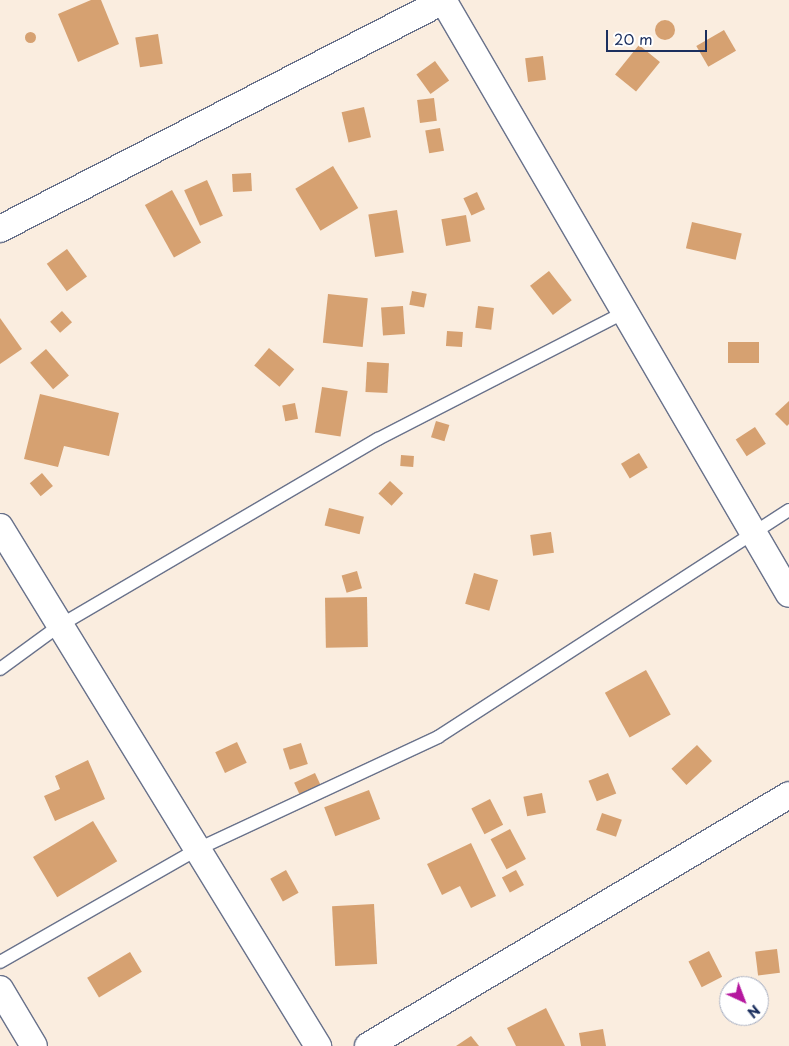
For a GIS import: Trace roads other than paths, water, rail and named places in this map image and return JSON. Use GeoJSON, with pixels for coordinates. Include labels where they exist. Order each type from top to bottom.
{"type":"FeatureCollection","features":[{"type":"Feature","properties":{"kind":"street"},"geometry":{"type":"LineString","coordinates":[[0,229],[444,0],[789,594]]}},
{"type":"Feature","properties":{"kind":"street"},"geometry":{"type":"LineString","coordinates":[[0,527],[318,1046]]}},
{"type":"Feature","properties":{"kind":"street"},"geometry":{"type":"LineString","coordinates":[[368,1046],[789,796]]}},
{"type":"Feature","properties":{"kind":"street"},"geometry":{"type":"LineString","coordinates":[[0,989],[34,1046]]}},
{"type":"Feature","properties":{"kind":"lane"},"geometry":{"type":"LineString","coordinates":[[0,669],[59,626],[378,439],[625,312]]}},
{"type":"Feature","properties":{"kind":"lane"},"geometry":{"type":"LineString","coordinates":[[0,962],[198,849],[438,737],[789,510]]}}]}
